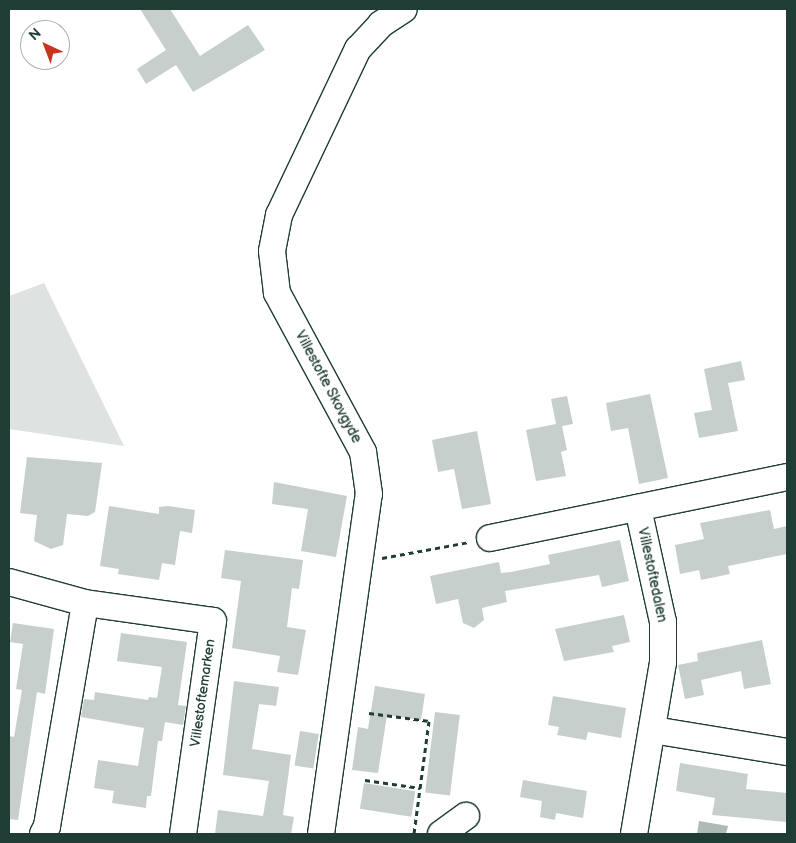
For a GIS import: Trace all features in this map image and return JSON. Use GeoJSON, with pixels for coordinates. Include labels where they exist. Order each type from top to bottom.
{"type":"FeatureCollection","features":[{"type":"Feature","properties":{"kind":"street","name":"Villestofte Skovgyde"},"geometry":{"type":"LineString","coordinates":[[321,834],[362,562],[369,494],[363,452],[277,293],[272,251],[279,215],[358,49],[381,24],[404,9]]}},
{"type":"Feature","properties":{"kind":"street","name":"Villestoftedalen"},"geometry":{"type":"LineString","coordinates":[[490,538],[787,477]]}},
{"type":"Feature","properties":{"kind":"street","name":"Villestoftedalen"},"geometry":{"type":"LineString","coordinates":[[634,834],[663,662],[663,622],[638,508]]}},
{"type":"Feature","properties":{"kind":"street","name":"Villestoftemarken"},"geometry":{"type":"LineString","coordinates":[[9,582],[85,603],[213,621],[183,834]]}},
{"type":"Feature","properties":{"kind":"street"},"geometry":{"type":"LineString","coordinates":[[43,834],[47,826],[85,603]]}},
{"type":"Feature","properties":{"kind":"street"},"geometry":{"type":"LineString","coordinates":[[653,730],[787,752]]}},
{"type":"Feature","properties":{"kind":"street"},"geometry":{"type":"LineString","coordinates":[[441,834],[466,816]]}},
{"type":"Feature","properties":{"kind":"path"},"geometry":{"type":"LineString","coordinates":[[362,562],[490,538]]}},
{"type":"Feature","properties":{"kind":"path"},"geometry":{"type":"LineString","coordinates":[[369,713],[430,722],[414,834]]}},
{"type":"Feature","properties":{"kind":"path"},"geometry":{"type":"LineString","coordinates":[[365,780],[420,788]]}},
{"type":"Feature","properties":{"kind":"shaded area"},"geometry":{"type":"Polygon","coordinates":[[[44,283],[124,446],[9,429],[9,296],[44,283]]]}},
{"type":"Feature","properties":{"kind":"shaded area"},"geometry":{"type":"Polygon","coordinates":[[[699,821],[728,826],[726,834],[697,834],[699,821]]]}},
{"type":"Feature","properties":{"kind":"building"},"geometry":{"type":"Polygon","coordinates":[[[140,9],[170,9],[200,56],[248,25],[265,50],[193,92],[176,65],[146,84],[137,69],[166,50],[140,9]]]}},
{"type":"Feature","properties":{"kind":"building"},"geometry":{"type":"Polygon","coordinates":[[[741,361],[745,380],[728,383],[738,431],[699,438],[694,413],[712,410],[704,369],[741,361]]]}},
{"type":"Feature","properties":{"kind":"building"},"geometry":{"type":"Polygon","coordinates":[[[650,394],[668,478],[639,484],[628,428],[611,431],[606,403],[650,394]]]}},
{"type":"Feature","properties":{"kind":"building"},"geometry":{"type":"Polygon","coordinates":[[[567,396],[573,424],[562,426],[567,450],[561,452],[566,476],[536,481],[526,430],[556,424],[551,399],[567,396]]]}},
{"type":"Feature","properties":{"kind":"building"},"geometry":{"type":"Polygon","coordinates":[[[477,431],[491,504],[462,509],[454,469],[438,472],[432,440],[477,431]]]}},
{"type":"Feature","properties":{"kind":"building"},"geometry":{"type":"Polygon","coordinates":[[[27,457],[102,463],[95,512],[88,516],[67,514],[63,545],[51,549],[34,541],[37,515],[20,513],[27,457]]]}},
{"type":"Feature","properties":{"kind":"building"},"geometry":{"type":"Polygon","coordinates":[[[274,482],[347,496],[336,557],[301,551],[308,509],[272,504],[274,482]]]}},
{"type":"Feature","properties":{"kind":"building"},"geometry":{"type":"Polygon","coordinates":[[[109,506],[159,514],[159,507],[168,506],[195,510],[192,533],[180,531],[175,565],[162,563],[159,580],[118,574],[119,569],[100,566],[109,506]]]}},
{"type":"Feature","properties":{"kind":"building"},"geometry":{"type":"Polygon","coordinates":[[[770,510],[774,529],[787,526],[787,554],[728,566],[730,574],[701,580],[699,570],[680,574],[675,545],[704,539],[700,523],[770,510]]]}},
{"type":"Feature","properties":{"kind":"building"},"geometry":{"type":"Polygon","coordinates":[[[620,540],[629,581],[602,587],[599,575],[505,591],[507,602],[482,608],[484,620],[474,628],[463,623],[458,599],[436,604],[430,576],[499,562],[501,573],[511,572],[550,564],[548,555],[620,540]]]}},
{"type":"Feature","properties":{"kind":"building"},"geometry":{"type":"Polygon","coordinates":[[[225,550],[303,560],[299,589],[292,588],[287,627],[306,630],[298,675],[277,672],[280,656],[232,648],[241,581],[221,578],[225,550]]]}},
{"type":"Feature","properties":{"kind":"building"},"geometry":{"type":"Polygon","coordinates":[[[624,615],[630,642],[612,646],[614,652],[564,661],[555,629],[624,615]]]}},
{"type":"Feature","properties":{"kind":"building"},"geometry":{"type":"Polygon","coordinates":[[[13,623],[54,629],[45,694],[37,692],[18,820],[9,819],[9,736],[14,737],[22,690],[16,689],[23,644],[10,642],[13,623]]]}},
{"type":"Feature","properties":{"kind":"building"},"geometry":{"type":"Polygon","coordinates":[[[121,633],[187,642],[178,705],[186,706],[183,725],[165,722],[162,741],[158,741],[151,796],[147,796],[146,808],[112,803],[114,791],[94,788],[98,760],[138,766],[144,728],[81,717],[84,699],[94,700],[95,692],[148,700],[149,697],[157,698],[162,667],[117,661],[121,633]]]}},
{"type":"Feature","properties":{"kind":"building"},"geometry":{"type":"Polygon","coordinates":[[[762,640],[771,684],[744,689],[741,671],[701,680],[704,695],[685,699],[678,665],[698,661],[697,653],[762,640]]]}},
{"type":"Feature","properties":{"kind":"building"},"geometry":{"type":"Polygon","coordinates":[[[234,681],[279,687],[276,706],[259,704],[252,749],[291,755],[283,815],[294,817],[291,834],[215,834],[218,810],[263,816],[269,781],[223,775],[234,681]]]}},
{"type":"Feature","properties":{"kind":"building"},"geometry":{"type":"Polygon","coordinates":[[[375,686],[425,694],[421,720],[387,715],[378,773],[352,770],[358,727],[368,729],[375,686]]]}},
{"type":"Feature","properties":{"kind":"building"},"geometry":{"type":"Polygon","coordinates":[[[553,696],[626,708],[621,738],[588,732],[586,740],[557,735],[559,727],[548,725],[553,696]]]}},
{"type":"Feature","properties":{"kind":"building"},"geometry":{"type":"Polygon","coordinates":[[[435,712],[460,715],[450,795],[425,792],[435,712]]]}},
{"type":"Feature","properties":{"kind":"building"},"geometry":{"type":"Polygon","coordinates":[[[300,731],[319,734],[313,769],[295,766],[300,731]]]}},
{"type":"Feature","properties":{"kind":"building"},"geometry":{"type":"Polygon","coordinates":[[[680,763],[748,774],[746,789],[787,793],[787,822],[712,815],[715,798],[676,791],[680,763]]]}},
{"type":"Feature","properties":{"kind":"building"},"geometry":{"type":"Polygon","coordinates":[[[523,780],[587,791],[583,818],[556,813],[555,820],[540,817],[542,801],[520,797],[523,780]]]}},
{"type":"Feature","properties":{"kind":"building"},"geometry":{"type":"Polygon","coordinates":[[[364,783],[415,791],[411,817],[360,809],[364,783]]]}}]}
